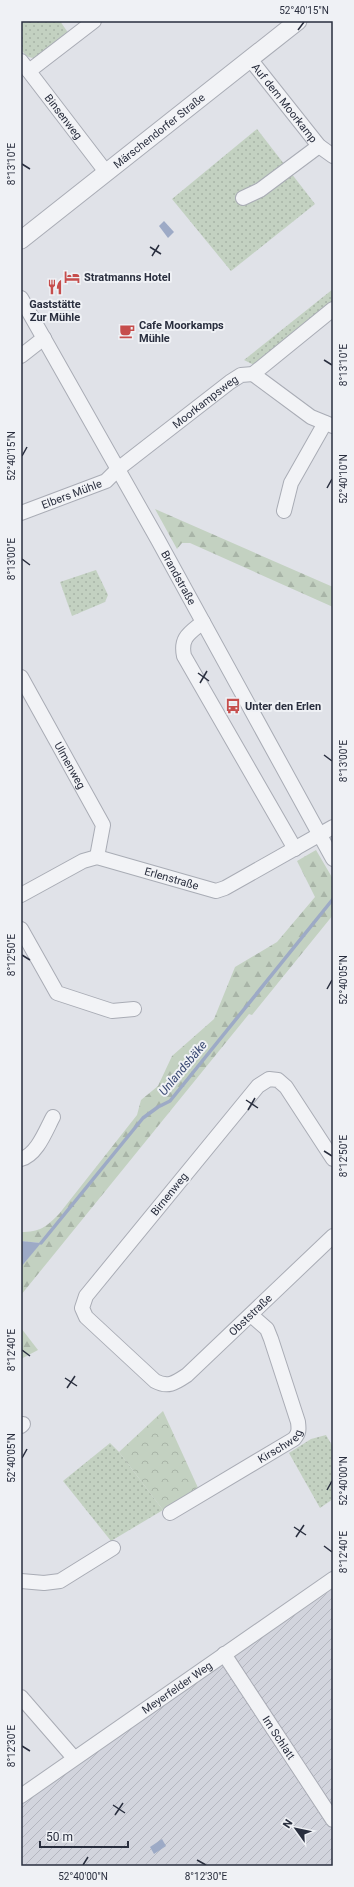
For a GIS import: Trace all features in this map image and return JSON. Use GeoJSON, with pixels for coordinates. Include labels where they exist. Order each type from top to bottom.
{"type":"FeatureCollection","features":[{"type":"Feature","properties":{"kind":"street"},"geometry":{"type":"LineString","coordinates":[[25,66],[94,21]]}},
{"type":"Feature","properties":{"kind":"street","name":"Märschendorfer Straße"},"geometry":{"type":"LineString","coordinates":[[21,240],[298,21]]}},
{"type":"Feature","properties":{"kind":"street","name":"Auf dem Moorkamp"},"geometry":{"type":"LineString","coordinates":[[243,198],[329,151],[250,59]]}},
{"type":"Feature","properties":{"kind":"street","name":"Binsenweg"},"geometry":{"type":"LineString","coordinates":[[25,66],[106,172]]}},
{"type":"Feature","properties":{"kind":"street","name":"Brandstraße"},"geometry":{"type":"LineString","coordinates":[[21,298],[118,469],[333,859]]}},
{"type":"Feature","properties":{"kind":"street","name":"Moorkampsweg"},"geometry":{"type":"LineString","coordinates":[[118,469],[230,382],[240,375],[253,374],[333,310]]}},
{"type":"Feature","properties":{"kind":"street"},"geometry":{"type":"LineString","coordinates":[[21,356],[44,338]]}},
{"type":"Feature","properties":{"kind":"street"},"geometry":{"type":"LineString","coordinates":[[253,374],[311,417],[329,425],[291,483],[284,511]]}},
{"type":"Feature","properties":{"kind":"street","name":"Elbers Mühle"},"geometry":{"type":"LineString","coordinates":[[21,513],[106,481],[118,469]]}},
{"type":"Feature","properties":{"kind":"street"},"geometry":{"type":"LineString","coordinates":[[203,622],[186,637],[182,646],[184,656],[295,849]]}},
{"type":"Feature","properties":{"kind":"street","name":"Ulmenweg"},"geometry":{"type":"LineString","coordinates":[[21,677],[103,825],[97,857]]}},
{"type":"Feature","properties":{"kind":"street","name":"Erlenstraße"},"geometry":{"type":"LineString","coordinates":[[97,857],[216,891],[225,888],[333,828]]}},
{"type":"Feature","properties":{"kind":"street"},"geometry":{"type":"LineString","coordinates":[[21,895],[83,861],[97,857]]}},
{"type":"Feature","properties":{"kind":"street"},"geometry":{"type":"LineString","coordinates":[[21,929],[57,994],[112,1010],[134,1009]]}},
{"type":"Feature","properties":{"kind":"street","name":"Birnenweg"},"geometry":{"type":"LineString","coordinates":[[163,1385],[151,1378],[86,1316],[82,1308],[86,1296],[258,1086],[269,1079],[278,1080],[286,1087],[333,1159]]}},
{"type":"Feature","properties":{"kind":"street"},"geometry":{"type":"LineString","coordinates":[[21,1159],[29,1155],[40,1140],[53,1117]]}},
{"type":"Feature","properties":{"kind":"street","name":"Obststraße"},"geometry":{"type":"LineString","coordinates":[[163,1385],[173,1384],[187,1376],[333,1236]]}},
{"type":"Feature","properties":{"kind":"street","name":"Kirschweg"},"geometry":{"type":"LineString","coordinates":[[170,1513],[297,1435],[298,1422],[267,1328],[251,1315]]}},
{"type":"Feature","properties":{"kind":"street"},"geometry":{"type":"LineString","coordinates":[[21,1581],[44,1583],[60,1581],[113,1548]]}},
{"type":"Feature","properties":{"kind":"street","name":"Meyerfelder Weg"},"geometry":{"type":"LineString","coordinates":[[21,1796],[333,1578]]}},
{"type":"Feature","properties":{"kind":"street","name":"Im Schlatt"},"geometry":{"type":"LineString","coordinates":[[224,1654],[333,1820]]}},
{"type":"Feature","properties":{"kind":"street"},"geometry":{"type":"LineString","coordinates":[[21,1697],[74,1758]]}},
{"type":"Feature","properties":{"kind":"shaded area"},"geometry":{"type":"Polygon","coordinates":[[[333,1589],[333,1866],[21,1866],[21,1804],[122,1732],[333,1589]]]}},
{"type":"Feature","properties":{"kind":"green space"},"geometry":{"type":"Polygon","coordinates":[[[21,21],[60,21],[69,34],[37,58],[30,58],[23,51],[21,46],[21,21]]]}},
{"type":"Feature","properties":{"kind":"green space"},"geometry":{"type":"Polygon","coordinates":[[[257,129],[315,204],[231,271],[172,199],[257,129]]]}},
{"type":"Feature","properties":{"kind":"green space"},"geometry":{"type":"Polygon","coordinates":[[[333,289],[333,315],[264,370],[244,360],[333,289]]]}},
{"type":"Feature","properties":{"kind":"green space"},"geometry":{"type":"Polygon","coordinates":[[[155,509],[333,587],[333,607],[190,543],[182,543],[177,549],[155,509]]]}},
{"type":"Feature","properties":{"kind":"green space"},"geometry":{"type":"Polygon","coordinates":[[[96,570],[108,595],[105,602],[72,616],[60,582],[96,570]]]}},
{"type":"Feature","properties":{"kind":"green space"},"geometry":{"type":"Polygon","coordinates":[[[316,850],[333,879],[333,915],[252,1015],[249,1014],[21,1295],[21,1267],[40,1243],[21,1241],[21,1232],[38,1230],[59,1214],[137,1115],[141,1100],[158,1086],[172,1056],[214,1019],[235,967],[277,942],[315,897],[297,861],[316,850]]]}},
{"type":"Feature","properties":{"kind":"green space"},"geometry":{"type":"Polygon","coordinates":[[[21,1328],[38,1350],[21,1359],[21,1328]]]}},
{"type":"Feature","properties":{"kind":"green space"},"geometry":{"type":"Polygon","coordinates":[[[163,1411],[199,1490],[163,1510],[119,1452],[163,1411]]]}},
{"type":"Feature","properties":{"kind":"green space"},"geometry":{"type":"Polygon","coordinates":[[[326,1435],[333,1447],[333,1499],[320,1508],[289,1453],[311,1439],[326,1435]]]}},
{"type":"Feature","properties":{"kind":"green space"},"geometry":{"type":"Polygon","coordinates":[[[110,1443],[119,1452],[163,1510],[111,1541],[63,1481],[110,1443]]]}},
{"type":"Feature","properties":{"kind":"water"},"geometry":{"type":"Polygon","coordinates":[[[164,221],[174,232],[168,238],[159,226],[164,221]]]}},
{"type":"Feature","properties":{"kind":"water"},"geometry":{"type":"Polygon","coordinates":[[[21,1241],[41,1243],[21,1267],[21,1241]]]}},
{"type":"Feature","properties":{"kind":"water"},"geometry":{"type":"Polygon","coordinates":[[[162,1839],[166,1846],[154,1854],[150,1847],[162,1839]]]}},
{"type":"Feature","properties":{"kind":"waterway","name":"Unlandsbäke"},"geometry":{"type":"LineString","coordinates":[[41,1243],[143,1118],[158,1107],[170,1101],[333,899]]}},
{"type":"Feature","properties":{"kind":"place","name":"Stratmanns Hotel"},"geometry":{"type":"Point","coordinates":[72,277]}},
{"type":"Feature","properties":{"kind":"place","name":"Gaststätte Zur Mühle"},"geometry":{"type":"Point","coordinates":[55,287]}},
{"type":"Feature","properties":{"kind":"place","name":"Cafe Moorkamps Mühle"},"geometry":{"type":"Point","coordinates":[127,331]}},
{"type":"Feature","properties":{"kind":"place","name":"Unter den Erlen"},"geometry":{"type":"Point","coordinates":[233,706]}}]}
